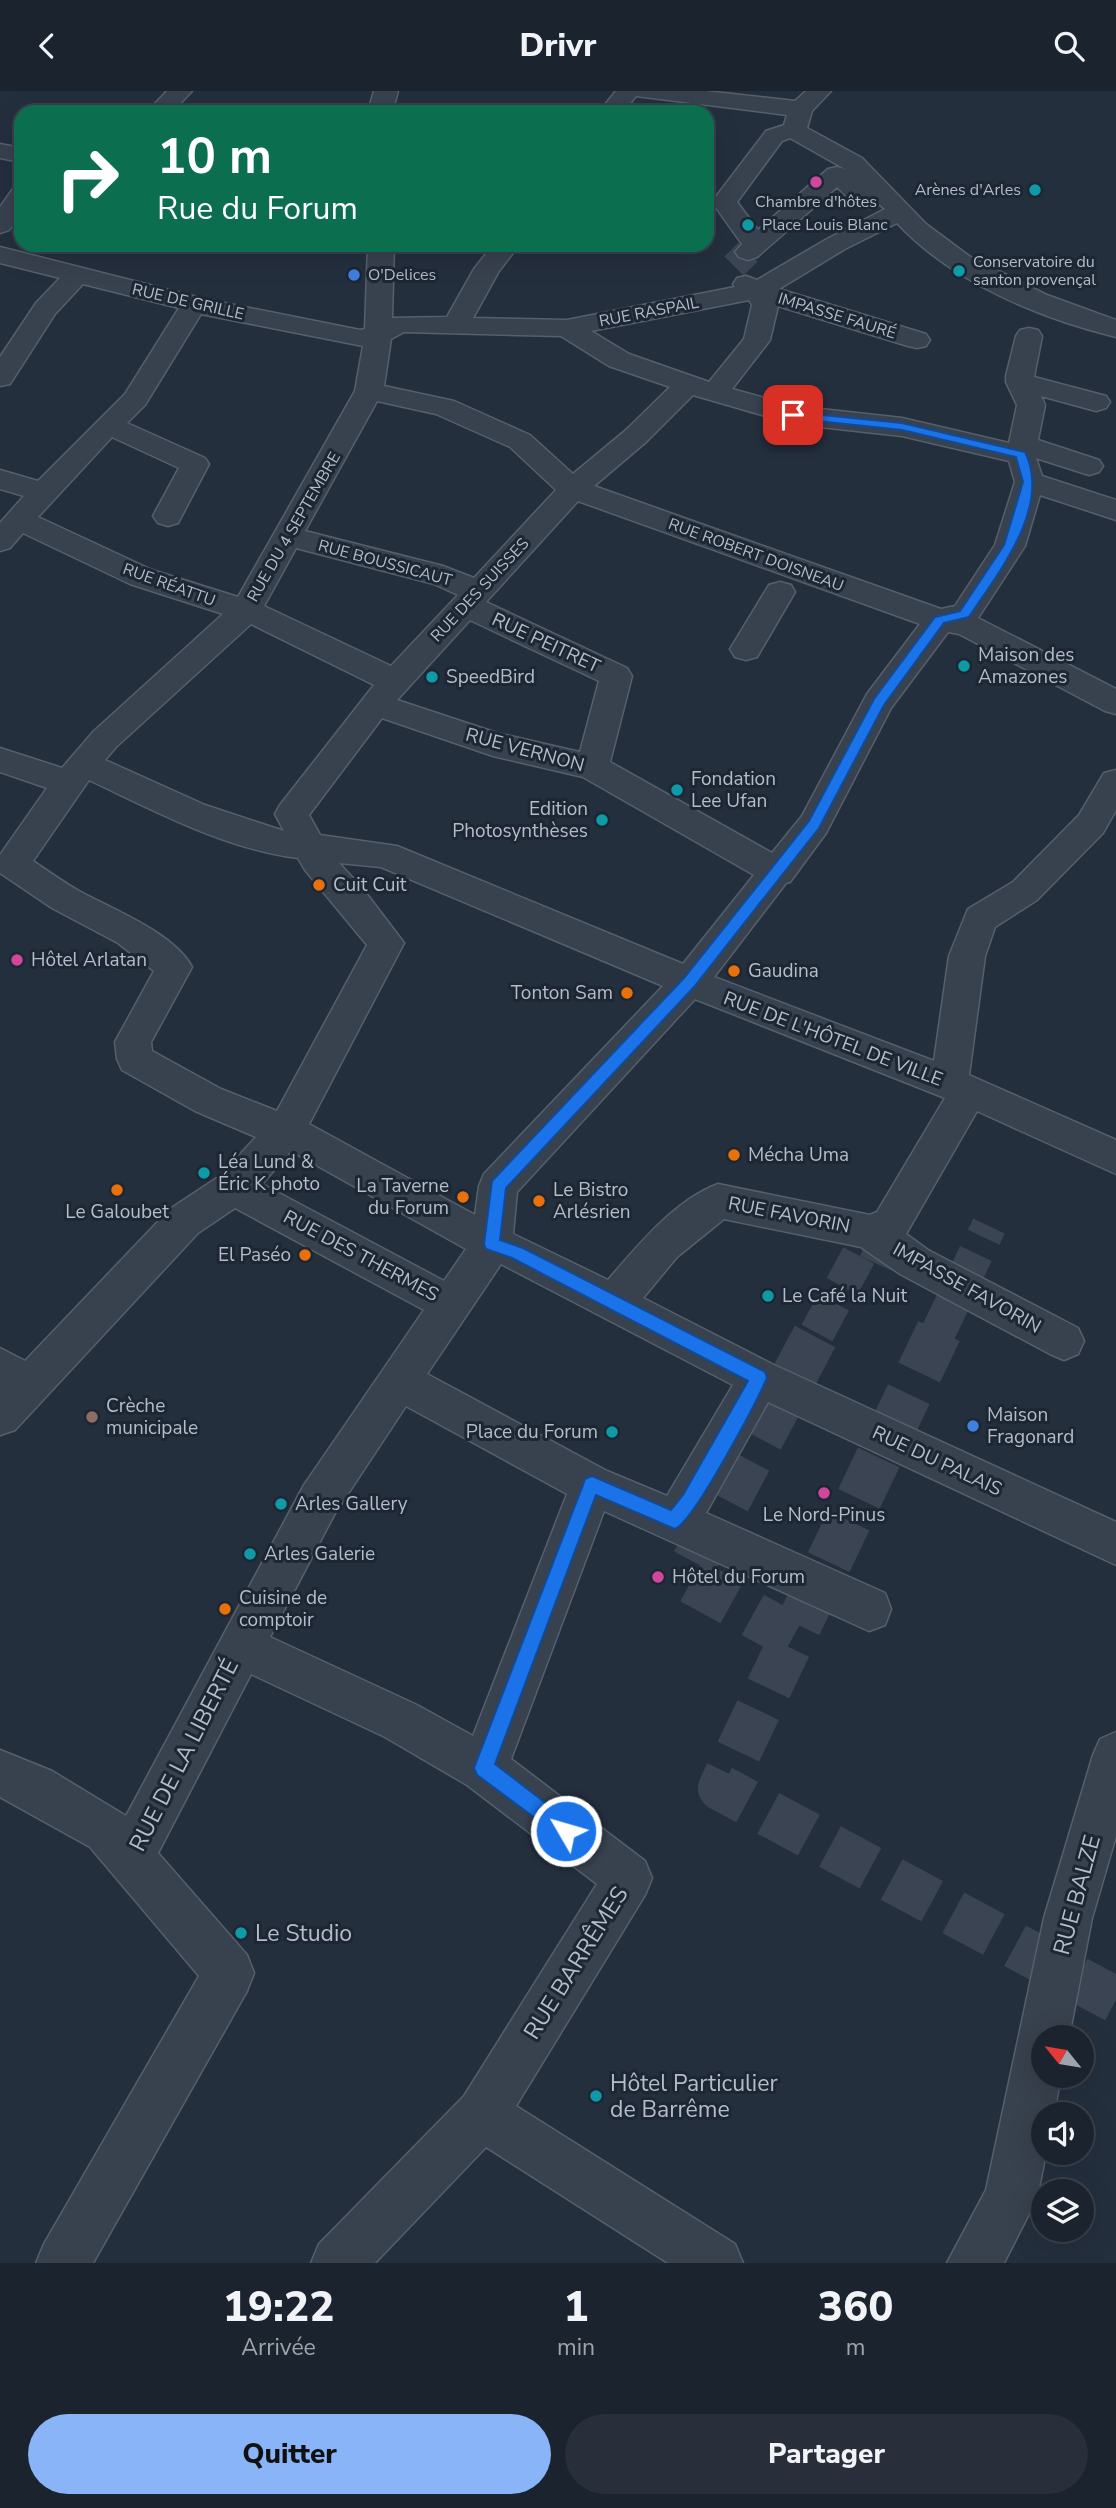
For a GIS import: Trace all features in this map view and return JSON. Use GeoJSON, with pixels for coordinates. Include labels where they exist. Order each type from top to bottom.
{"type":"FeatureCollection","features":[{"type":"Feature","properties":{"kind":"street"},"geometry":{"type":"LineString","coordinates":[[166,105],[180,91]]}},
{"type":"Feature","properties":{"kind":"street"},"geometry":{"type":"LineString","coordinates":[[617,105],[628,91]]}},
{"type":"Feature","properties":{"kind":"street"},"geometry":{"type":"LineString","coordinates":[[643,91],[805,110]]}},
{"type":"Feature","properties":{"kind":"street"},"geometry":{"type":"LineString","coordinates":[[715,393],[757,340],[765,305],[744,269],[718,195],[774,136],[805,110]]}},
{"type":"Feature","properties":{"kind":"street"},"geometry":{"type":"LineString","coordinates":[[805,110],[802,139],[846,157],[893,215]]}},
{"type":"Feature","properties":{"kind":"street"},"geometry":{"type":"LineString","coordinates":[[744,269],[783,222],[837,174],[941,249],[972,267],[1038,301],[1116,329]]}},
{"type":"Feature","properties":{"kind":"street"},"geometry":{"type":"LineString","coordinates":[[0,225],[14,205]]}},
{"type":"Feature","properties":{"kind":"street","name":"RUE RASPAIL"},"geometry":{"type":"LineString","coordinates":[[378,335],[399,324],[568,328],[744,269],[836,244],[893,215]]}},
{"type":"Feature","properties":{"kind":"street","name":"RUE DU 4 SEPTEMBRE"},"geometry":{"type":"LineString","coordinates":[[286,1130],[267,1126],[192,1093],[135,1059],[133,1042],[174,967],[130,933],[64,899],[12,863],[76,773],[104,739],[246,611],[369,391],[378,335],[382,252]]}},
{"type":"Feature","properties":{"kind":"street"},"geometry":{"type":"LineString","coordinates":[[455,326],[487,269],[500,252]]}},
{"type":"Feature","properties":{"kind":"street","name":"RUE DE GRILLE"},"geometry":{"type":"LineString","coordinates":[[0,255],[76,277],[194,305],[360,338],[378,335]]}},
{"type":"Feature","properties":{"kind":"street","name":"IMPASSE FAURÉ"},"geometry":{"type":"LineString","coordinates":[[744,269],[917,340]]}},
{"type":"Feature","properties":{"kind":"street"},"geometry":{"type":"LineString","coordinates":[[0,378],[45,309],[76,277]]}},
{"type":"Feature","properties":{"kind":"street"},"geometry":{"type":"LineString","coordinates":[[10,531],[43,492],[135,399],[194,305]]}},
{"type":"Feature","properties":{"kind":"street"},"geometry":{"type":"LineString","coordinates":[[568,328],[619,360],[715,393],[793,415],[902,427],[1025,461],[1089,466]]}},
{"type":"Feature","properties":{"kind":"street"},"geometry":{"type":"LineString","coordinates":[[492,1244],[498,1186],[689,982],[778,873],[814,824],[878,702],[940,620],[965,614],[1010,546],[1025,461],[1031,405],[1020,381],[1029,336]]}},
{"type":"Feature","properties":{"kind":"street"},"geometry":{"type":"LineString","coordinates":[[1020,381],[1096,402]]}},
{"type":"Feature","properties":{"kind":"street","name":"RUE DES SUISSES"},"geometry":{"type":"LineString","coordinates":[[310,847],[292,814],[385,693],[573,489],[636,436],[688,384]]}},
{"type":"Feature","properties":{"kind":"street"},"geometry":{"type":"LineString","coordinates":[[369,391],[444,407],[520,441],[573,489]]}},
{"type":"Feature","properties":{"kind":"street"},"geometry":{"type":"LineString","coordinates":[[109,425],[195,464],[168,516]]}},
{"type":"Feature","properties":{"kind":"street"},"geometry":{"type":"LineString","coordinates":[[1025,461],[1116,510]]}},
{"type":"Feature","properties":{"kind":"street"},"geometry":{"type":"LineString","coordinates":[[0,479],[43,492]]}},
{"type":"Feature","properties":{"kind":"street","name":"RUE ROBERT DOISNEAU"},"geometry":{"type":"LineString","coordinates":[[573,489],[788,578],[967,625],[1116,703]]}},
{"type":"Feature","properties":{"kind":"street","name":"RUE RÉATTU"},"geometry":{"type":"LineString","coordinates":[[10,531],[246,611],[385,693]]}},
{"type":"Feature","properties":{"kind":"street","name":"RUE BOUSSICAUT"},"geometry":{"type":"LineString","coordinates":[[289,537],[443,576],[473,598]]}},
{"type":"Feature","properties":{"kind":"street"},"geometry":{"type":"LineString","coordinates":[[746,649],[788,578]]}},
{"type":"Feature","properties":{"kind":"street","name":"RUE PEITRET"},"geometry":{"type":"LineString","coordinates":[[473,598],[550,647],[616,675],[592,767]]}},
{"type":"Feature","properties":{"kind":"street","name":"RUE VERNON"},"geometry":{"type":"LineString","coordinates":[[385,693],[493,744],[592,767],[778,873]]}},
{"type":"Feature","properties":{"kind":"street","name":"RUE DE L'HÔTEL DE VILLE"},"geometry":{"type":"LineString","coordinates":[[0,760],[76,773],[272,842],[385,855],[689,982],[959,1087],[1116,1158]]}},
{"type":"Feature","properties":{"kind":"street"},"geometry":{"type":"LineString","coordinates":[[959,1087],[967,956],[980,919],[1025,891],[1091,824],[1116,782]]}},
{"type":"Feature","properties":{"kind":"street"},"geometry":{"type":"LineString","coordinates":[[0,1416],[14,1377],[184,1221],[234,1188],[286,1130],[386,943],[351,898],[317,861],[310,847]]}},
{"type":"Feature","properties":{"kind":"street","name":"RUE FAVORIN"},"geometry":{"type":"LineString","coordinates":[[614,1302],[663,1245],[718,1201],[872,1233],[891,1224],[959,1087]]}},
{"type":"Feature","properties":{"kind":"street"},"geometry":{"type":"LineString","coordinates":[[286,1130],[492,1244],[517,1253],[759,1378],[690,1501],[675,1521]]}},
{"type":"Feature","properties":{"kind":"street","name":"RUE DES THERMES"},"geometry":{"type":"LineString","coordinates":[[234,1188],[450,1304]]}},
{"type":"Feature","properties":{"kind":"street","name":"IMPASSE FAVORIN"},"geometry":{"type":"LineString","coordinates":[[872,1233],[915,1262],[1064,1341]]}},
{"type":"Feature","properties":{"kind":"street","name":"RUE DE LA LIBERTÉ"},"geometry":{"type":"LineString","coordinates":[[63,2263],[229,1973],[130,1857],[319,1500],[492,1244]]}},
{"type":"Feature","properties":{"kind":"street","name":"RUE DU PALAIS"},"geometry":{"type":"LineString","coordinates":[[759,1378],[1116,1544]]}},
{"type":"Feature","properties":{"kind":"street"},"geometry":{"type":"LineString","coordinates":[[398,1380],[592,1485],[869,1609]]}},
{"type":"Feature","properties":{"kind":"street"},"geometry":{"type":"LineString","coordinates":[[484,1768],[592,1485]]}},
{"type":"Feature","properties":{"kind":"street","name":"RUE BARRÊMES"},"geometry":{"type":"LineString","coordinates":[[240,1646],[401,1721],[484,1768],[628,1878],[482,2114],[338,2263]]}},
{"type":"Feature","properties":{"kind":"street","name":"RUE BALZE"},"geometry":{"type":"LineString","coordinates":[[1046,2025],[1068,1917],[1116,1755]]}},
{"type":"Feature","properties":{"kind":"street"},"geometry":{"type":"LineString","coordinates":[[0,1773],[35,1788],[107,1830],[130,1857]]}},
{"type":"Feature","properties":{"kind":"street","name":"RUE BALZE"},"geometry":{"type":"LineString","coordinates":[[974,2263],[1011,2198],[1033,2088]]}},
{"type":"Feature","properties":{"kind":"street"},"geometry":{"type":"LineString","coordinates":[[482,2114],[716,2263]]}},
{"type":"Feature","properties":{"kind":"tunnel"},"geometry":{"type":"LineString","coordinates":[[734,266],[748,252]]}},
{"type":"Feature","properties":{"kind":"tunnel"},"geometry":{"type":"LineString","coordinates":[[938,1333],[989,1226]]}},
{"type":"Feature","properties":{"kind":"tunnel"},"geometry":{"type":"LineString","coordinates":[[817,1333],[867,1240],[906,1258]]}},
{"type":"Feature","properties":{"kind":"tunnel"},"geometry":{"type":"LineString","coordinates":[[793,1637],[686,1578],[818,1331]]}},
{"type":"Feature","properties":{"kind":"tunnel"},"geometry":{"type":"LineString","coordinates":[[939,1331],[721,1788],[1116,2000]]}},
{"type":"Feature","properties":{"kind":"place","name":"Chambre d'hôtes"},"geometry":{"type":"Point","coordinates":[816,182]}},
{"type":"Feature","properties":{"kind":"place","name":"Arènes d'Arles"},"geometry":{"type":"Point","coordinates":[1035,190]}},
{"type":"Feature","properties":{"kind":"place","name":"Place Louis Blanc"},"geometry":{"type":"Point","coordinates":[748,225]}},
{"type":"Feature","properties":{"kind":"place","name":"Conservatoire du santon provençal"},"geometry":{"type":"Point","coordinates":[959,271]}},
{"type":"Feature","properties":{"kind":"place","name":"O'Delices"},"geometry":{"type":"Point","coordinates":[354,275]}},
{"type":"Feature","properties":{"kind":"place","name":"Maison des Amazones"},"geometry":{"type":"Point","coordinates":[964,666]}},
{"type":"Feature","properties":{"kind":"place","name":"SpeedBird"},"geometry":{"type":"Point","coordinates":[432,677]}},
{"type":"Feature","properties":{"kind":"place","name":"Fondation Lee Ufan"},"geometry":{"type":"Point","coordinates":[677,790]}},
{"type":"Feature","properties":{"kind":"place","name":"Edition Photosynthèses"},"geometry":{"type":"Point","coordinates":[602,820]}},
{"type":"Feature","properties":{"kind":"place","name":"Cuit Cuit"},"geometry":{"type":"Point","coordinates":[319,885]}},
{"type":"Feature","properties":{"kind":"place","name":"Hôtel Arlatan"},"geometry":{"type":"Point","coordinates":[17,960]}},
{"type":"Feature","properties":{"kind":"place","name":"Gaudina"},"geometry":{"type":"Point","coordinates":[734,971]}},
{"type":"Feature","properties":{"kind":"place","name":"Tonton Sam"},"geometry":{"type":"Point","coordinates":[627,993]}},
{"type":"Feature","properties":{"kind":"place","name":"Mécha Uma"},"geometry":{"type":"Point","coordinates":[734,1155]}},
{"type":"Feature","properties":{"kind":"place","name":"Léa Lund & Éric K photo"},"geometry":{"type":"Point","coordinates":[204,1173]}},
{"type":"Feature","properties":{"kind":"place","name":"Le Galoubet"},"geometry":{"type":"Point","coordinates":[117,1190]}},
{"type":"Feature","properties":{"kind":"place","name":"La Taverne du Forum"},"geometry":{"type":"Point","coordinates":[463,1197]}},
{"type":"Feature","properties":{"kind":"place","name":"Le Bistro Arlésrien"},"geometry":{"type":"Point","coordinates":[539,1201]}},
{"type":"Feature","properties":{"kind":"place","name":"El Paséo"},"geometry":{"type":"Point","coordinates":[305,1255]}},
{"type":"Feature","properties":{"kind":"place","name":"Le Café la Nuit"},"geometry":{"type":"Point","coordinates":[768,1296]}},
{"type":"Feature","properties":{"kind":"place","name":"Crèche municipale"},"geometry":{"type":"Point","coordinates":[92,1417]}},
{"type":"Feature","properties":{"kind":"place","name":"Maison Fragonard"},"geometry":{"type":"Point","coordinates":[973,1426]}},
{"type":"Feature","properties":{"kind":"place","name":"Place du Forum"},"geometry":{"type":"Point","coordinates":[612,1432]}},
{"type":"Feature","properties":{"kind":"place","name":"Le Nord-Pinus"},"geometry":{"type":"Point","coordinates":[824,1493]}},
{"type":"Feature","properties":{"kind":"place","name":"Arles Gallery"},"geometry":{"type":"Point","coordinates":[281,1504]}},
{"type":"Feature","properties":{"kind":"place","name":"Arles Galerie"},"geometry":{"type":"Point","coordinates":[250,1554]}},
{"type":"Feature","properties":{"kind":"place","name":"Hôtel du Forum"},"geometry":{"type":"Point","coordinates":[658,1577]}},
{"type":"Feature","properties":{"kind":"place","name":"Cuisine de comptoir"},"geometry":{"type":"Point","coordinates":[225,1609]}},
{"type":"Feature","properties":{"kind":"place","name":"Le Studio"},"geometry":{"type":"Point","coordinates":[241,1933]}},
{"type":"Feature","properties":{"kind":"place","name":"Hôtel Particulier de Barrême"},"geometry":{"type":"Point","coordinates":[596,2096]}},
{"type":"Feature","properties":{"kind":"route"},"geometry":{"type":"LineString","coordinates":[[566,1831],[484,1768],[592,1485],[675,1521],[690,1501],[759,1378],[517,1253],[492,1244],[498,1186],[689,982],[778,873],[814,824],[878,702],[940,620],[965,614],[1010,546],[1029,482],[1021,455],[902,427],[793,415]]}}]}
